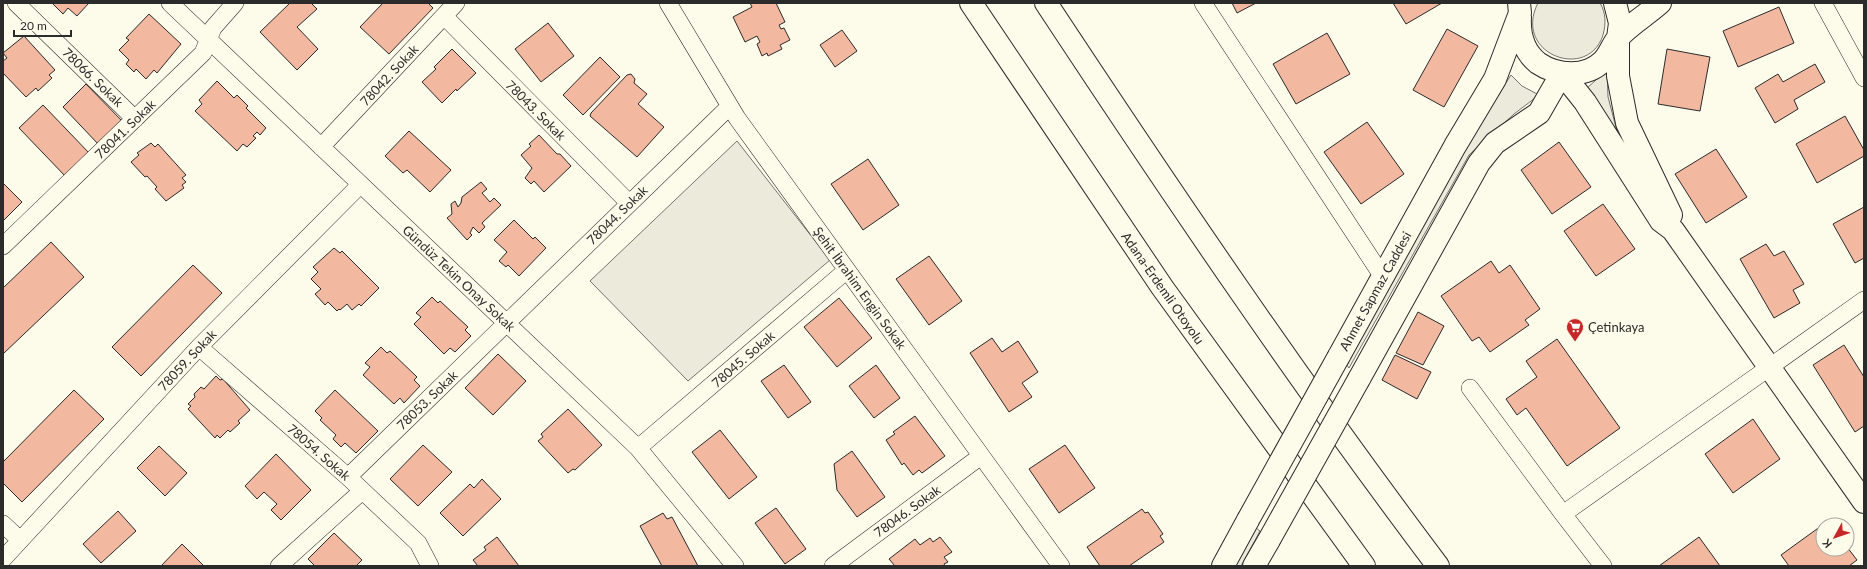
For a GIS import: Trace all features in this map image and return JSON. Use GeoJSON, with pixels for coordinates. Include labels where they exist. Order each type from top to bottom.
{"type":"FeatureCollection","features":[{"type":"Feature","properties":{"kind":"main road","name":"Adana-Erdemli Otoyolu"},"geometry":{"type":"LineString","coordinates":[[971,3],[1162,287],[1364,566]]}},
{"type":"Feature","properties":{"kind":"main road"},"geometry":{"type":"LineString","coordinates":[[1046,3],[1136,140],[1280,349],[1438,566]]}},
{"type":"Feature","properties":{"kind":"main road"},"geometry":{"type":"LineString","coordinates":[[1615,3],[1620,23],[1618,38],[1618,76],[1627,123],[1670,213],[1673,230]]}},
{"type":"Feature","properties":{"kind":"main road"},"geometry":{"type":"LineString","coordinates":[[1521,6],[1519,26],[1522,40],[1528,52],[1537,62],[1549,69],[1562,73],[1576,73],[1590,70],[1602,62],[1612,51],[1618,38],[1660,3]]}},
{"type":"Feature","properties":{"kind":"main road","name":"Ahmet Sapmaz Caddesi"},"geometry":{"type":"LineString","coordinates":[[1223,566],[1455,146],[1495,79],[1521,6]]}},
{"type":"Feature","properties":{"kind":"main road"},"geometry":{"type":"LineString","coordinates":[[1562,73],[1585,102],[1661,220],[1673,230],[1864,502]]}},
{"type":"Feature","properties":{"kind":"main road"},"geometry":{"type":"LineString","coordinates":[[1254,566],[1479,163],[1495,143],[1539,113],[1562,73]]}},
{"type":"Feature","properties":{"kind":"street","name":"78066. Sokak"},"geometry":{"type":"LineString","coordinates":[[16,3],[135,119]]}},
{"type":"Feature","properties":{"kind":"street","name":"Gündüz Tekin Onay Sokak"},"geometry":{"type":"LineString","coordinates":[[170,3],[638,448],[735,566]]}},
{"type":"Feature","properties":{"kind":"street","name":"78041. Sokak"},"geometry":{"type":"LineString","coordinates":[[3,246],[204,53],[213,28],[235,3]]}},
{"type":"Feature","properties":{"kind":"street","name":"78042. Sokak"},"geometry":{"type":"LineString","coordinates":[[321,147],[456,3]]}},
{"type":"Feature","properties":{"kind":"street","name":"Şehit İbrahim Engin Sokak"},"geometry":{"type":"LineString","coordinates":[[668,3],[729,107],[1061,566]]}},
{"type":"Feature","properties":{"kind":"street"},"geometry":{"type":"LineString","coordinates":[[1203,3],[1382,277]]}},
{"type":"Feature","properties":{"kind":"street"},"geometry":{"type":"LineString","coordinates":[[1823,3],[1864,78]]}},
{"type":"Feature","properties":{"kind":"street","name":"78043. Sokak"},"geometry":{"type":"LineString","coordinates":[[444,16],[629,203]]}},
{"type":"Feature","properties":{"kind":"street","name":"78044. Sokak"},"geometry":{"type":"LineString","coordinates":[[506,323],[729,107]]}},
{"type":"Feature","properties":{"kind":"street","name":"78059. Sokak"},"geometry":{"type":"LineString","coordinates":[[3,559],[199,347],[360,185]]}},
{"type":"Feature","properties":{"kind":"street","name":"78045. Sokak"},"geometry":{"type":"LineString","coordinates":[[638,448],[847,270]]}},
{"type":"Feature","properties":{"kind":"street"},"geometry":{"type":"LineString","coordinates":[[1563,514],[1864,300]]}},
{"type":"Feature","properties":{"kind":"street","name":"78053. Sokak"},"geometry":{"type":"LineString","coordinates":[[348,477],[506,323]]}},
{"type":"Feature","properties":{"kind":"street","name":"78054. Sokak"},"geometry":{"type":"LineString","coordinates":[[199,347],[348,477],[418,543],[430,566]]}},
{"type":"Feature","properties":{"kind":"street"},"geometry":{"type":"LineString","coordinates":[[1470,388],[1603,566]]}},
{"type":"Feature","properties":{"kind":"street","name":"78046. Sokak"},"geometry":{"type":"LineString","coordinates":[[832,566],[981,456]]}},
{"type":"Feature","properties":{"kind":"street"},"geometry":{"type":"LineString","coordinates":[[279,566],[362,491]]}},
{"type":"Feature","properties":{"kind":"street"},"geometry":{"type":"LineString","coordinates":[[3,524],[20,540]]}},
{"type":"Feature","properties":{"kind":"shaded area"},"geometry":{"type":"Polygon","coordinates":[[[1538,3],[1600,3],[1605,19],[1605,27],[1603,35],[1595,49],[1583,57],[1569,59],[1555,56],[1543,48],[1535,36],[1533,21],[1538,3]]]}},
{"type":"Feature","properties":{"kind":"shaded area"},"geometry":{"type":"Polygon","coordinates":[[[1607,70],[1608,97],[1617,131],[1586,89],[1607,70]]]}},
{"type":"Feature","properties":{"kind":"shaded area"},"geometry":{"type":"Polygon","coordinates":[[[1511,75],[1522,86],[1539,95],[1514,114],[1469,155],[1349,368],[1346,364],[1464,149],[1511,75]]]}},
{"type":"Feature","properties":{"kind":"shaded area"},"geometry":{"type":"Polygon","coordinates":[[[737,141],[830,260],[688,381],[590,281],[737,141]]]}},
{"type":"Feature","properties":{"kind":"shaded area"},"geometry":{"type":"Polygon","coordinates":[[[1256,528],[1260,531],[1241,566],[1235,566],[1256,528]]]}},
{"type":"Feature","properties":{"kind":"building"},"geometry":{"type":"Polygon","coordinates":[[[52,3],[89,3],[77,16],[68,8],[63,14],[52,3]]]}},
{"type":"Feature","properties":{"kind":"building"},"geometry":{"type":"Polygon","coordinates":[[[290,3],[311,3],[317,9],[297,27],[318,49],[297,70],[260,32],[290,3]]]}},
{"type":"Feature","properties":{"kind":"building"},"geometry":{"type":"Polygon","coordinates":[[[383,3],[428,3],[433,8],[389,54],[360,27],[383,3]]]}},
{"type":"Feature","properties":{"kind":"building"},"geometry":{"type":"Polygon","coordinates":[[[750,3],[776,3],[785,22],[779,25],[781,29],[784,28],[790,40],[780,45],[782,49],[768,56],[767,53],[762,56],[757,44],[760,42],[757,36],[745,42],[733,17],[752,7],[750,3]]]}},
{"type":"Feature","properties":{"kind":"building"},"geometry":{"type":"Polygon","coordinates":[[[1232,3],[1256,3],[1237,13],[1232,3]]]}},
{"type":"Feature","properties":{"kind":"building"},"geometry":{"type":"Polygon","coordinates":[[[1393,3],[1442,3],[1406,24],[1393,3]]]}},
{"type":"Feature","properties":{"kind":"building"},"geometry":{"type":"Polygon","coordinates":[[[1779,7],[1794,43],[1738,67],[1723,31],[1779,7]]]}},
{"type":"Feature","properties":{"kind":"building"},"geometry":{"type":"Polygon","coordinates":[[[149,14],[181,44],[157,73],[154,70],[146,79],[136,69],[134,72],[126,64],[129,60],[119,50],[129,40],[126,38],[149,14]]]}},
{"type":"Feature","properties":{"kind":"building"},"geometry":{"type":"Polygon","coordinates":[[[548,23],[574,56],[541,82],[515,49],[548,23]]]}},
{"type":"Feature","properties":{"kind":"building"},"geometry":{"type":"Polygon","coordinates":[[[1447,29],[1478,46],[1444,107],[1413,90],[1447,29]]]}},
{"type":"Feature","properties":{"kind":"building"},"geometry":{"type":"Polygon","coordinates":[[[842,30],[857,51],[835,67],[820,45],[842,30]]]}},
{"type":"Feature","properties":{"kind":"building"},"geometry":{"type":"Polygon","coordinates":[[[1327,33],[1350,74],[1296,104],[1273,64],[1327,33]]]}},
{"type":"Feature","properties":{"kind":"building"},"geometry":{"type":"Polygon","coordinates":[[[24,36],[55,70],[49,75],[52,78],[38,91],[36,88],[26,97],[3,73],[3,61],[7,58],[3,53],[24,36]]]}},
{"type":"Feature","properties":{"kind":"building"},"geometry":{"type":"Polygon","coordinates":[[[452,49],[476,73],[457,91],[456,89],[442,103],[422,82],[436,69],[434,67],[452,49]]]}},
{"type":"Feature","properties":{"kind":"building"},"geometry":{"type":"Polygon","coordinates":[[[1667,49],[1710,57],[1700,111],[1658,104],[1667,49]]]}},
{"type":"Feature","properties":{"kind":"building"},"geometry":{"type":"Polygon","coordinates":[[[600,57],[620,77],[583,115],[563,95],[600,57]]]}},
{"type":"Feature","properties":{"kind":"building"},"geometry":{"type":"Polygon","coordinates":[[[1815,64],[1825,82],[1794,100],[1798,109],[1775,123],[1755,88],[1778,74],[1783,82],[1815,64]]]}},
{"type":"Feature","properties":{"kind":"building"},"geometry":{"type":"Polygon","coordinates":[[[631,74],[635,79],[634,83],[647,94],[638,104],[664,127],[637,157],[590,116],[591,113],[627,75],[631,74]]]}},
{"type":"Feature","properties":{"kind":"building"},"geometry":{"type":"Polygon","coordinates":[[[217,81],[234,98],[237,95],[248,106],[246,108],[266,128],[260,135],[257,132],[253,136],[256,138],[247,147],[243,144],[237,151],[195,111],[202,104],[199,100],[217,81]]]}},
{"type":"Feature","properties":{"kind":"building"},"geometry":{"type":"Polygon","coordinates":[[[86,84],[123,122],[99,145],[63,107],[86,84]]]}},
{"type":"Feature","properties":{"kind":"building"},"geometry":{"type":"Polygon","coordinates":[[[43,105],[91,155],[67,178],[19,128],[43,105]]]}},
{"type":"Feature","properties":{"kind":"building"},"geometry":{"type":"Polygon","coordinates":[[[1845,116],[1864,150],[1864,156],[1817,183],[1796,144],[1845,116]]]}},
{"type":"Feature","properties":{"kind":"building"},"geometry":{"type":"Polygon","coordinates":[[[1367,122],[1404,174],[1361,204],[1324,152],[1367,122]]]}},
{"type":"Feature","properties":{"kind":"building"},"geometry":{"type":"Polygon","coordinates":[[[409,131],[451,170],[430,192],[407,170],[403,173],[385,156],[409,131]]]}},
{"type":"Feature","properties":{"kind":"building"},"geometry":{"type":"Polygon","coordinates":[[[539,135],[571,166],[544,192],[534,181],[531,184],[525,178],[532,168],[521,155],[531,146],[529,144],[539,135]]]}},
{"type":"Feature","properties":{"kind":"building"},"geometry":{"type":"Polygon","coordinates":[[[1559,142],[1591,187],[1552,214],[1521,170],[1559,142]]]}},
{"type":"Feature","properties":{"kind":"building"},"geometry":{"type":"Polygon","coordinates":[[[151,143],[155,147],[158,144],[186,175],[182,178],[186,182],[182,185],[184,188],[166,201],[155,189],[157,187],[131,162],[139,155],[137,153],[151,143]]]}},
{"type":"Feature","properties":{"kind":"building"},"geometry":{"type":"Polygon","coordinates":[[[1716,149],[1747,197],[1706,223],[1675,174],[1716,149]]]}},
{"type":"Feature","properties":{"kind":"building"},"geometry":{"type":"Polygon","coordinates":[[[868,159],[899,205],[863,230],[831,184],[868,159]]]}},
{"type":"Feature","properties":{"kind":"building"},"geometry":{"type":"Polygon","coordinates":[[[481,182],[487,189],[482,193],[490,202],[494,198],[501,205],[482,223],[485,227],[479,233],[473,227],[470,233],[472,235],[467,240],[447,218],[452,214],[451,204],[455,201],[458,207],[461,203],[462,197],[481,182]]]}},
{"type":"Feature","properties":{"kind":"building"},"geometry":{"type":"Polygon","coordinates":[[[3,183],[22,202],[3,221],[3,183]]]}},
{"type":"Feature","properties":{"kind":"building"},"geometry":{"type":"Polygon","coordinates":[[[1603,204],[1635,249],[1596,276],[1564,231],[1603,204]]]}},
{"type":"Feature","properties":{"kind":"building"},"geometry":{"type":"Polygon","coordinates":[[[1864,207],[1864,258],[1855,263],[1833,224],[1864,207]]]}},
{"type":"Feature","properties":{"kind":"building"},"geometry":{"type":"Polygon","coordinates":[[[514,220],[533,239],[535,237],[546,248],[519,276],[508,265],[506,267],[499,261],[507,252],[494,240],[514,220]]]}},
{"type":"Feature","properties":{"kind":"building"},"geometry":{"type":"Polygon","coordinates":[[[51,242],[84,277],[3,354],[3,288],[51,242]]]}},
{"type":"Feature","properties":{"kind":"building"},"geometry":{"type":"Polygon","coordinates":[[[1766,244],[1774,256],[1784,251],[1804,284],[1793,290],[1800,303],[1774,318],[1740,259],[1766,244]]]}},
{"type":"Feature","properties":{"kind":"building"},"geometry":{"type":"Polygon","coordinates":[[[334,248],[340,253],[342,251],[379,288],[361,306],[359,304],[352,310],[347,304],[337,311],[328,302],[325,305],[315,294],[321,289],[311,279],[318,272],[313,267],[334,248]]]}},
{"type":"Feature","properties":{"kind":"building"},"geometry":{"type":"Polygon","coordinates":[[[929,256],[962,301],[929,325],[896,279],[929,256]]]}},
{"type":"Feature","properties":{"kind":"building"},"geometry":{"type":"Polygon","coordinates":[[[1491,261],[1499,273],[1510,265],[1540,309],[1525,320],[1529,325],[1490,352],[1479,337],[1472,341],[1441,296],[1491,261]]]}},
{"type":"Feature","properties":{"kind":"building"},"geometry":{"type":"Polygon","coordinates":[[[193,265],[222,293],[141,376],[112,347],[193,265]]]}},
{"type":"Feature","properties":{"kind":"building"},"geometry":{"type":"Polygon","coordinates":[[[432,297],[438,303],[440,301],[468,327],[465,330],[471,336],[455,352],[450,348],[444,354],[414,324],[421,317],[416,313],[432,297]]]}},
{"type":"Feature","properties":{"kind":"building"},"geometry":{"type":"Polygon","coordinates":[[[839,298],[872,338],[837,367],[804,327],[839,298]]]}},
{"type":"Feature","properties":{"kind":"building"},"geometry":{"type":"Polygon","coordinates":[[[1418,312],[1444,326],[1423,365],[1396,353],[1418,312]]]}},
{"type":"Feature","properties":{"kind":"building"},"geometry":{"type":"Polygon","coordinates":[[[992,338],[1002,352],[1018,341],[1038,372],[1022,383],[1032,397],[1009,412],[970,353],[992,338]]]}},
{"type":"Feature","properties":{"kind":"building"},"geometry":{"type":"Polygon","coordinates":[[[1557,339],[1620,428],[1567,466],[1526,408],[1517,415],[1506,399],[1537,377],[1526,361],[1557,339]]]}},
{"type":"Feature","properties":{"kind":"building"},"geometry":{"type":"Polygon","coordinates":[[[1844,345],[1864,377],[1864,426],[1855,432],[1813,365],[1844,345]]]}},
{"type":"Feature","properties":{"kind":"building"},"geometry":{"type":"Polygon","coordinates":[[[381,347],[387,353],[390,351],[417,377],[414,380],[420,386],[404,403],[400,398],[394,404],[363,375],[370,367],[365,363],[381,347]]]}},
{"type":"Feature","properties":{"kind":"building"},"geometry":{"type":"Polygon","coordinates":[[[498,354],[526,381],[493,415],[465,388],[498,354]]]}},
{"type":"Feature","properties":{"kind":"building"},"geometry":{"type":"Polygon","coordinates":[[[1395,355],[1431,372],[1417,399],[1382,380],[1395,355]]]}},
{"type":"Feature","properties":{"kind":"building"},"geometry":{"type":"Polygon","coordinates":[[[784,365],[811,402],[788,418],[761,381],[784,365]]]}},
{"type":"Feature","properties":{"kind":"building"},"geometry":{"type":"Polygon","coordinates":[[[876,365],[900,398],[874,418],[849,386],[876,365]]]}},
{"type":"Feature","properties":{"kind":"building"},"geometry":{"type":"Polygon","coordinates":[[[216,376],[220,380],[223,379],[250,410],[238,421],[240,423],[230,432],[228,430],[220,438],[217,435],[215,438],[188,409],[191,406],[188,404],[195,397],[194,394],[201,387],[204,389],[216,376]]]}},
{"type":"Feature","properties":{"kind":"building"},"geometry":{"type":"Polygon","coordinates":[[[74,390],[104,419],[22,502],[3,483],[3,462],[74,390]]]}},
{"type":"Feature","properties":{"kind":"building"},"geometry":{"type":"Polygon","coordinates":[[[335,390],[378,431],[356,453],[345,443],[341,447],[333,439],[336,435],[320,420],[322,418],[315,411],[335,390]]]}},
{"type":"Feature","properties":{"kind":"building"},"geometry":{"type":"Polygon","coordinates":[[[568,409],[602,445],[575,470],[573,469],[568,473],[538,441],[543,437],[541,434],[568,409]]]}},
{"type":"Feature","properties":{"kind":"building"},"geometry":{"type":"Polygon","coordinates":[[[915,416],[945,456],[922,473],[919,470],[913,475],[904,463],[902,465],[886,440],[895,434],[893,432],[915,416]]]}},
{"type":"Feature","properties":{"kind":"building"},"geometry":{"type":"Polygon","coordinates":[[[1753,419],[1780,459],[1733,493],[1705,454],[1753,419]]]}},
{"type":"Feature","properties":{"kind":"building"},"geometry":{"type":"Polygon","coordinates":[[[720,430],[757,477],[729,499],[692,452],[720,430]]]}},
{"type":"Feature","properties":{"kind":"building"},"geometry":{"type":"Polygon","coordinates":[[[423,445],[452,472],[418,506],[390,479],[423,445]]]}},
{"type":"Feature","properties":{"kind":"building"},"geometry":{"type":"Polygon","coordinates":[[[1065,445],[1095,488],[1059,513],[1029,469],[1065,445]]]}},
{"type":"Feature","properties":{"kind":"building"},"geometry":{"type":"Polygon","coordinates":[[[159,446],[187,473],[165,496],[137,468],[159,446]]]}},
{"type":"Feature","properties":{"kind":"building"},"geometry":{"type":"Polygon","coordinates":[[[852,451],[885,497],[857,517],[837,490],[834,464],[852,451]]]}},
{"type":"Feature","properties":{"kind":"building"},"geometry":{"type":"Polygon","coordinates":[[[276,454],[311,490],[281,520],[271,510],[277,504],[264,492],[257,499],[245,486],[276,454]]]}},
{"type":"Feature","properties":{"kind":"building"},"geometry":{"type":"Polygon","coordinates":[[[482,479],[501,499],[463,536],[440,513],[470,484],[474,488],[482,479]]]}},
{"type":"Feature","properties":{"kind":"building"},"geometry":{"type":"Polygon","coordinates":[[[776,508],[806,549],[785,564],[755,523],[776,508]]]}},
{"type":"Feature","properties":{"kind":"building"},"geometry":{"type":"Polygon","coordinates":[[[1142,509],[1145,513],[1148,512],[1163,534],[1160,536],[1164,542],[1129,566],[1100,566],[1087,547],[1142,509]]]}},
{"type":"Feature","properties":{"kind":"building"},"geometry":{"type":"Polygon","coordinates":[[[118,511],[136,531],[101,563],[83,544],[118,511]]]}},
{"type":"Feature","properties":{"kind":"building"},"geometry":{"type":"Polygon","coordinates":[[[663,513],[667,519],[672,517],[698,566],[662,566],[640,526],[663,513]]]}},
{"type":"Feature","properties":{"kind":"building"},"geometry":{"type":"Polygon","coordinates":[[[1815,530],[1815,557],[1855,557],[1857,560],[1849,566],[1789,566],[1781,555],[1815,530]]]}},
{"type":"Feature","properties":{"kind":"building"},"geometry":{"type":"Polygon","coordinates":[[[334,533],[362,560],[356,566],[315,566],[308,559],[334,533]]]}},
{"type":"Feature","properties":{"kind":"building"},"geometry":{"type":"Polygon","coordinates":[[[497,537],[519,566],[478,566],[473,560],[486,550],[484,547],[497,537]]]}},
{"type":"Feature","properties":{"kind":"building"},"geometry":{"type":"Polygon","coordinates":[[[940,537],[952,552],[944,557],[948,562],[944,564],[945,566],[895,566],[889,559],[915,539],[920,545],[930,538],[933,542],[940,537]]]}},
{"type":"Feature","properties":{"kind":"building"},"geometry":{"type":"Polygon","coordinates":[[[1699,537],[1720,566],[1659,566],[1699,537]]]}},
{"type":"Feature","properties":{"kind":"building"},"geometry":{"type":"Polygon","coordinates":[[[182,544],[204,566],[161,566],[182,544]]]}},
{"type":"Feature","properties":{"kind":"place","name":"Çetinkaya"},"geometry":{"type":"Point","coordinates":[1575,342]}}]}
